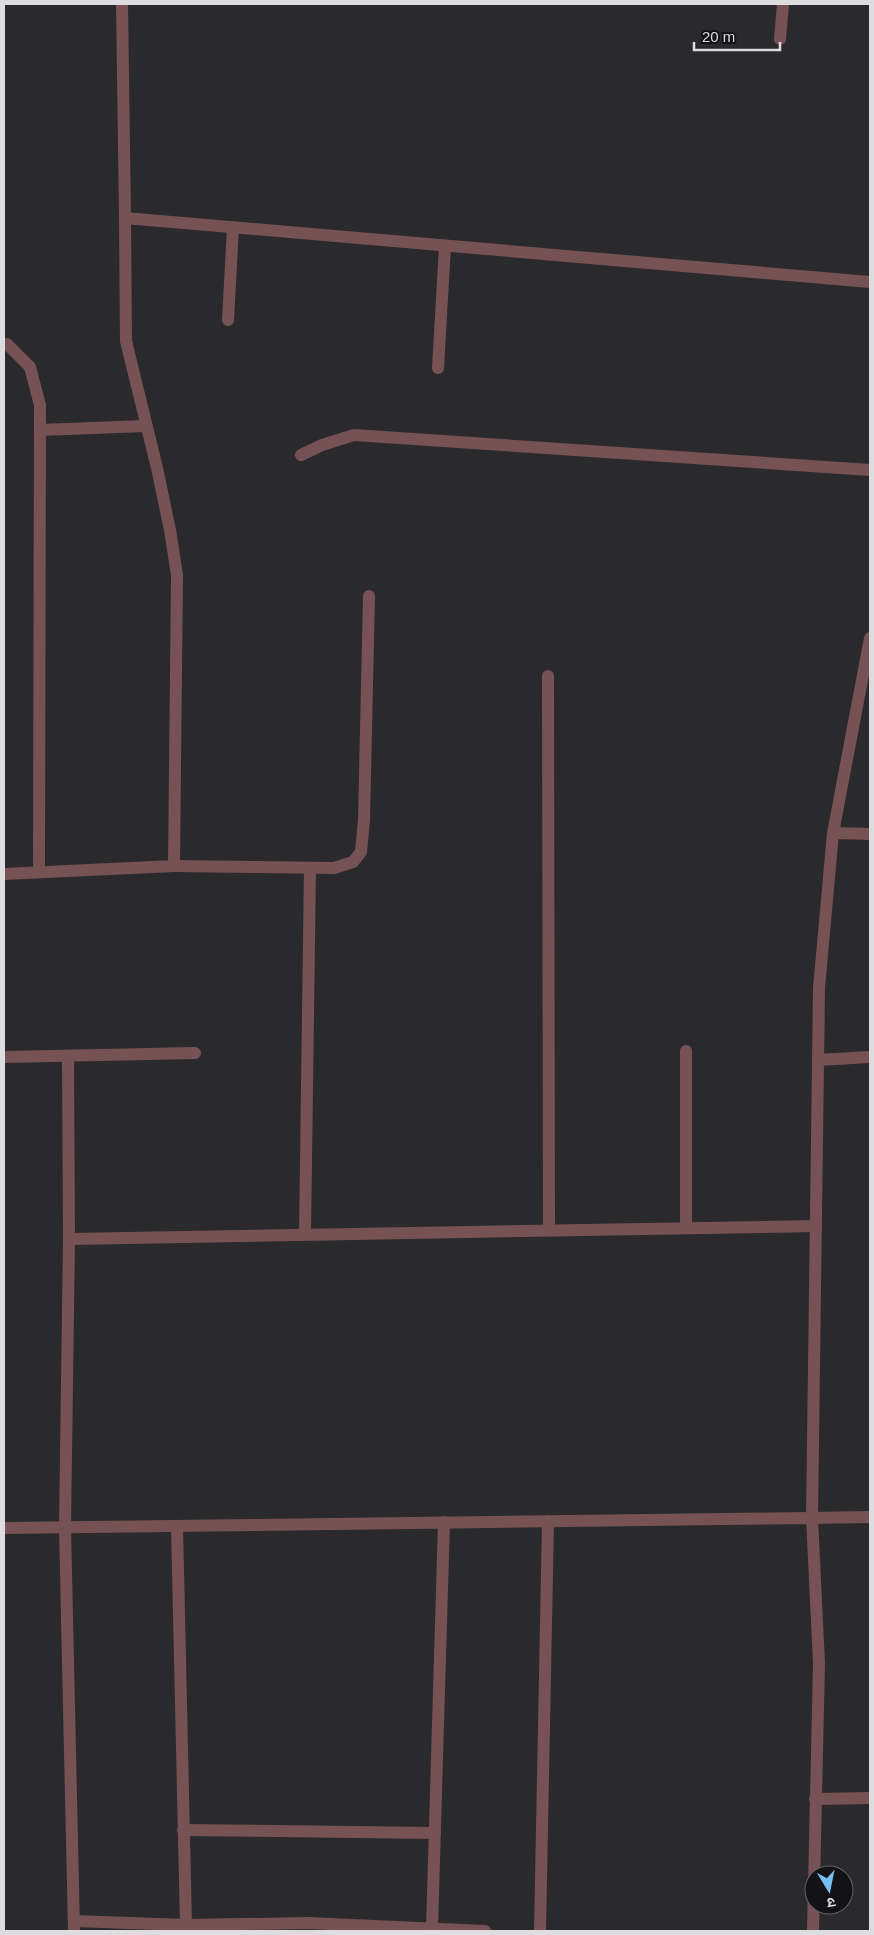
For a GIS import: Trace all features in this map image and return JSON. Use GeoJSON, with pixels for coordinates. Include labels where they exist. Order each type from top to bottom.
{"type":"FeatureCollection","features":[{"type":"Feature","properties":{"kind":"street"},"geometry":{"type":"LineString","coordinates":[[122,4],[126,342],[170,530],[177,575],[174,866]]}},
{"type":"Feature","properties":{"kind":"street"},"geometry":{"type":"LineString","coordinates":[[780,39],[783,4]]}},
{"type":"Feature","properties":{"kind":"street"},"geometry":{"type":"LineString","coordinates":[[124,218],[870,282]]}},
{"type":"Feature","properties":{"kind":"street"},"geometry":{"type":"LineString","coordinates":[[228,320],[233,228]]}},
{"type":"Feature","properties":{"kind":"street"},"geometry":{"type":"LineString","coordinates":[[438,368],[445,246]]}},
{"type":"Feature","properties":{"kind":"street"},"geometry":{"type":"LineString","coordinates":[[7,344],[30,367],[40,405],[39,872]]}},
{"type":"Feature","properties":{"kind":"street"},"geometry":{"type":"LineString","coordinates":[[41,430],[146,426]]}},
{"type":"Feature","properties":{"kind":"street"},"geometry":{"type":"LineString","coordinates":[[301,455],[322,445],[354,435],[870,470]]}},
{"type":"Feature","properties":{"kind":"street"},"geometry":{"type":"LineString","coordinates":[[4,874],[174,866],[334,868],[353,862],[362,852],[364,820],[369,596]]}},
{"type":"Feature","properties":{"kind":"street"},"geometry":{"type":"LineString","coordinates":[[813,1931],[819,1663],[812,1518],[819,988],[833,833],[870,638]]}},
{"type":"Feature","properties":{"kind":"street"},"geometry":{"type":"LineString","coordinates":[[548,676],[549,1230]]}},
{"type":"Feature","properties":{"kind":"street"},"geometry":{"type":"LineString","coordinates":[[833,833],[870,834]]}},
{"type":"Feature","properties":{"kind":"street"},"geometry":{"type":"LineString","coordinates":[[305,1234],[310,868]]}},
{"type":"Feature","properties":{"kind":"street"},"geometry":{"type":"LineString","coordinates":[[686,1051],[686,1228]]}},
{"type":"Feature","properties":{"kind":"street"},"geometry":{"type":"LineString","coordinates":[[4,1057],[195,1053]]}},
{"type":"Feature","properties":{"kind":"street"},"geometry":{"type":"LineString","coordinates":[[68,1056],[69,1238],[65,1527],[74,1926],[186,1925],[432,1928],[485,1931]]}},
{"type":"Feature","properties":{"kind":"street"},"geometry":{"type":"LineString","coordinates":[[818,1060],[870,1057]]}},
{"type":"Feature","properties":{"kind":"street"},"geometry":{"type":"LineString","coordinates":[[69,1238],[816,1226]]}},
{"type":"Feature","properties":{"kind":"street"},"geometry":{"type":"LineString","coordinates":[[4,1528],[870,1517]]}},
{"type":"Feature","properties":{"kind":"street"},"geometry":{"type":"LineString","coordinates":[[540,1931],[548,1521]]}},
{"type":"Feature","properties":{"kind":"street"},"geometry":{"type":"LineString","coordinates":[[432,1928],[444,1522]]}},
{"type":"Feature","properties":{"kind":"street"},"geometry":{"type":"LineString","coordinates":[[177,1526],[186,1925]]}},
{"type":"Feature","properties":{"kind":"street"},"geometry":{"type":"LineString","coordinates":[[815,1799],[870,1798]]}},
{"type":"Feature","properties":{"kind":"street"},"geometry":{"type":"LineString","coordinates":[[183,1830],[435,1833]]}}]}
